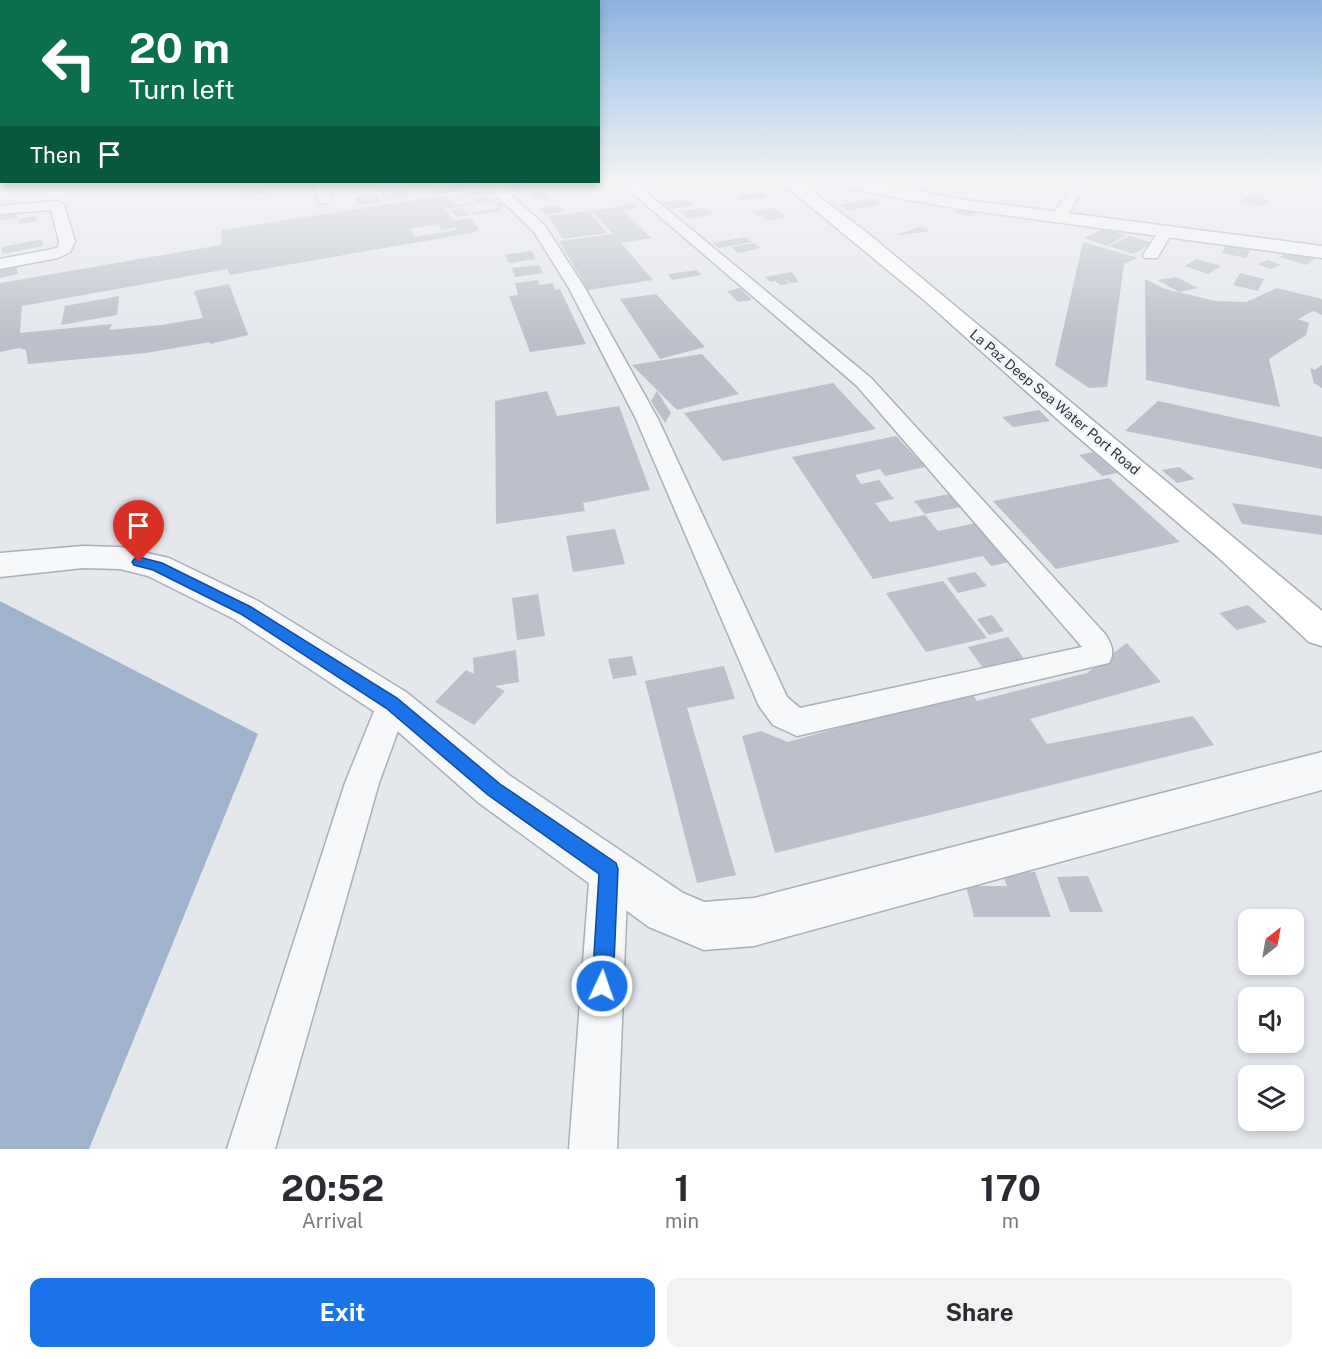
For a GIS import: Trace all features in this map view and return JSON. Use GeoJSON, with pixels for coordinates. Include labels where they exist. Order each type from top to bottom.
{"type":"FeatureCollection","features":[{"type":"Feature","properties":{"kind":"main road","name":"La Paz Deep Sea Water Port Road"},"geometry":{"type":"LineString","coordinates":[[855,232],[1284,595],[1322,632]]}},
{"type":"Feature","properties":{"kind":"street"},"geometry":{"type":"LineString","coordinates":[[0,264],[58,253],[65,249],[67,241],[64,232]]}},
{"type":"Feature","properties":{"kind":"street"},"geometry":{"type":"LineString","coordinates":[[542,232],[577,288],[647,419],[775,706],[784,716],[797,722],[1098,656],[1096,643],[864,382],[685,232]]}},
{"type":"Feature","properties":{"kind":"street"},"geometry":{"type":"LineString","coordinates":[[1151,255],[1166,232]]}},
{"type":"Feature","properties":{"kind":"street"},"geometry":{"type":"LineString","coordinates":[[1171,232],[1322,252]]}},
{"type":"Feature","properties":{"kind":"street"},"geometry":{"type":"LineString","coordinates":[[0,565],[83,557],[120,558],[157,566],[246,610],[392,703],[494,789],[666,910],[704,926],[754,922],[1322,771]]}},
{"type":"Feature","properties":{"kind":"street"},"geometry":{"type":"LineString","coordinates":[[250,1149],[362,783],[392,703]]}},
{"type":"Feature","properties":{"kind":"street"},"geometry":{"type":"LineString","coordinates":[[593,1149],[609,869]]}},
{"type":"Feature","properties":{"kind":"water"},"geometry":{"type":"Polygon","coordinates":[[[0,601],[258,734],[89,1149],[0,1149],[0,601]]]}},
{"type":"Feature","properties":{"kind":"building"},"geometry":{"type":"Polygon","coordinates":[[[222,232],[412,232],[415,237],[447,232],[475,232],[229,275],[228,269],[22,306],[20,333],[112,324],[109,330],[203,318],[194,291],[229,284],[248,335],[210,344],[210,342],[146,353],[28,364],[26,350],[19,348],[0,352],[0,283],[221,245],[222,232]]]}},
{"type":"Feature","properties":{"kind":"building"},"geometry":{"type":"Polygon","coordinates":[[[558,232],[607,233],[563,239],[558,232]]]}},
{"type":"Feature","properties":{"kind":"building"},"geometry":{"type":"Polygon","coordinates":[[[611,232],[645,232],[651,238],[621,243],[611,232]]]}},
{"type":"Feature","properties":{"kind":"building"},"geometry":{"type":"Polygon","coordinates":[[[906,232],[926,232],[894,236],[906,232]]]}},
{"type":"Feature","properties":{"kind":"building"},"geometry":{"type":"Polygon","coordinates":[[[1097,232],[1115,232],[1126,235],[1107,246],[1084,238],[1097,232]]]}},
{"type":"Feature","properties":{"kind":"building"},"geometry":{"type":"Polygon","coordinates":[[[613,234],[653,280],[588,290],[559,241],[613,234]]]}},
{"type":"Feature","properties":{"kind":"building"},"geometry":{"type":"Polygon","coordinates":[[[1130,236],[1153,243],[1133,254],[1109,246],[1130,236]]]}},
{"type":"Feature","properties":{"kind":"building"},"geometry":{"type":"Polygon","coordinates":[[[745,237],[752,242],[719,248],[713,243],[745,237]]]}},
{"type":"Feature","properties":{"kind":"building"},"geometry":{"type":"Polygon","coordinates":[[[42,239],[43,246],[2,254],[2,247],[42,239]]]}},
{"type":"Feature","properties":{"kind":"building"},"geometry":{"type":"Polygon","coordinates":[[[1083,242],[1138,258],[1124,264],[1107,387],[1089,388],[1055,365],[1083,242]]]}},
{"type":"Feature","properties":{"kind":"building"},"geometry":{"type":"Polygon","coordinates":[[[754,243],[761,248],[738,253],[731,247],[754,243]]]}},
{"type":"Feature","properties":{"kind":"building"},"geometry":{"type":"Polygon","coordinates":[[[1226,245],[1250,250],[1246,258],[1222,253],[1226,245]]]}},
{"type":"Feature","properties":{"kind":"building"},"geometry":{"type":"Polygon","coordinates":[[[532,251],[536,259],[509,263],[505,255],[532,251]]]}},
{"type":"Feature","properties":{"kind":"building"},"geometry":{"type":"Polygon","coordinates":[[[1288,251],[1315,258],[1307,265],[1280,257],[1288,251]]]}},
{"type":"Feature","properties":{"kind":"building"},"geometry":{"type":"Polygon","coordinates":[[[1197,259],[1221,266],[1208,274],[1184,266],[1197,259]]]}},
{"type":"Feature","properties":{"kind":"building"},"geometry":{"type":"Polygon","coordinates":[[[1268,260],[1281,265],[1270,269],[1257,264],[1268,260]]]}},
{"type":"Feature","properties":{"kind":"building"},"geometry":{"type":"Polygon","coordinates":[[[16,265],[18,274],[0,278],[0,268],[16,265]]]}},
{"type":"Feature","properties":{"kind":"building"},"geometry":{"type":"Polygon","coordinates":[[[539,265],[543,273],[515,277],[512,268],[539,265]]]}},
{"type":"Feature","properties":{"kind":"building"},"geometry":{"type":"Polygon","coordinates":[[[697,270],[702,275],[672,280],[668,274],[697,270]]]}},
{"type":"Feature","properties":{"kind":"building"},"geometry":{"type":"Polygon","coordinates":[[[792,272],[799,282],[791,283],[784,279],[789,284],[780,285],[775,281],[770,282],[765,277],[792,272]]]}},
{"type":"Feature","properties":{"kind":"building"},"geometry":{"type":"Polygon","coordinates":[[[1240,273],[1264,279],[1258,291],[1233,285],[1240,273]]]}},
{"type":"Feature","properties":{"kind":"building"},"geometry":{"type":"Polygon","coordinates":[[[1176,277],[1198,288],[1179,292],[1157,280],[1176,277]]]}},
{"type":"Feature","properties":{"kind":"building"},"geometry":{"type":"Polygon","coordinates":[[[1145,279],[1165,289],[1215,301],[1246,302],[1277,288],[1322,299],[1322,315],[1313,311],[1298,319],[1309,323],[1306,335],[1269,359],[1280,407],[1146,380],[1145,279]]]}},
{"type":"Feature","properties":{"kind":"building"},"geometry":{"type":"Polygon","coordinates":[[[538,280],[539,285],[553,283],[555,290],[560,289],[586,344],[530,352],[509,296],[518,295],[515,283],[538,280]]]}},
{"type":"Feature","properties":{"kind":"building"},"geometry":{"type":"Polygon","coordinates":[[[740,288],[752,300],[738,302],[727,291],[740,288]]]}},
{"type":"Feature","properties":{"kind":"building"},"geometry":{"type":"Polygon","coordinates":[[[656,294],[705,347],[660,359],[620,299],[656,294]]]}},
{"type":"Feature","properties":{"kind":"building"},"geometry":{"type":"Polygon","coordinates":[[[119,296],[117,315],[61,325],[65,306],[119,296]]]}},
{"type":"Feature","properties":{"kind":"building"},"geometry":{"type":"Polygon","coordinates":[[[702,354],[739,394],[677,410],[632,365],[702,354]]]}},
{"type":"Feature","properties":{"kind":"building"},"geometry":{"type":"Polygon","coordinates":[[[1322,365],[1322,388],[1314,383],[1310,368],[1315,370],[1322,365]]]}},
{"type":"Feature","properties":{"kind":"building"},"geometry":{"type":"Polygon","coordinates":[[[833,383],[876,429],[723,461],[684,413],[833,383]]]}},
{"type":"Feature","properties":{"kind":"building"},"geometry":{"type":"Polygon","coordinates":[[[547,391],[557,416],[619,406],[650,490],[583,503],[585,511],[496,524],[495,401],[547,391]]]}},
{"type":"Feature","properties":{"kind":"building"},"geometry":{"type":"Polygon","coordinates":[[[657,391],[671,413],[665,423],[651,401],[657,391]]]}},
{"type":"Feature","properties":{"kind":"building"},"geometry":{"type":"Polygon","coordinates":[[[1158,401],[1322,437],[1322,469],[1125,431],[1158,401]]]}},
{"type":"Feature","properties":{"kind":"building"},"geometry":{"type":"Polygon","coordinates":[[[1039,410],[1050,421],[1013,427],[1002,417],[1039,410]]]}},
{"type":"Feature","properties":{"kind":"building"},"geometry":{"type":"Polygon","coordinates":[[[896,436],[925,467],[885,476],[880,469],[855,475],[861,484],[879,480],[894,499],[875,503],[890,522],[925,515],[938,531],[976,523],[1009,562],[991,566],[983,556],[873,579],[792,457],[896,436]]]}},
{"type":"Feature","properties":{"kind":"building"},"geometry":{"type":"Polygon","coordinates":[[[1093,452],[1117,473],[1102,476],[1079,455],[1093,452]]]}},
{"type":"Feature","properties":{"kind":"building"},"geometry":{"type":"Polygon","coordinates":[[[1179,467],[1195,479],[1177,483],[1162,470],[1179,467]]]}},
{"type":"Feature","properties":{"kind":"building"},"geometry":{"type":"Polygon","coordinates":[[[1109,478],[1180,542],[1056,569],[993,501],[1109,478]]]}},
{"type":"Feature","properties":{"kind":"building"},"geometry":{"type":"Polygon","coordinates":[[[949,494],[961,507],[925,514],[914,501],[949,494]]]}},
{"type":"Feature","properties":{"kind":"building"},"geometry":{"type":"Polygon","coordinates":[[[1232,503],[1322,516],[1322,535],[1242,524],[1232,503]]]}},
{"type":"Feature","properties":{"kind":"building"},"geometry":{"type":"Polygon","coordinates":[[[615,529],[625,564],[573,572],[566,536],[615,529]]]}},
{"type":"Feature","properties":{"kind":"building"},"geometry":{"type":"Polygon","coordinates":[[[975,572],[987,586],[958,593],[947,578],[975,572]]]}},
{"type":"Feature","properties":{"kind":"building"},"geometry":{"type":"Polygon","coordinates":[[[943,581],[987,638],[926,652],[886,593],[943,581]]]}},
{"type":"Feature","properties":{"kind":"building"},"geometry":{"type":"Polygon","coordinates":[[[538,594],[545,636],[517,640],[512,598],[538,594]]]}},
{"type":"Feature","properties":{"kind":"building"},"geometry":{"type":"Polygon","coordinates":[[[1248,605],[1267,622],[1237,630],[1219,613],[1248,605]]]}},
{"type":"Feature","properties":{"kind":"building"},"geometry":{"type":"Polygon","coordinates":[[[992,615],[1004,631],[989,635],[977,619],[992,615]]]}},
{"type":"Feature","properties":{"kind":"building"},"geometry":{"type":"Polygon","coordinates":[[[1008,637],[1028,664],[983,668],[968,647],[1008,637]]]}},
{"type":"Feature","properties":{"kind":"building"},"geometry":{"type":"Polygon","coordinates":[[[1127,643],[1161,682],[1030,719],[1047,744],[1193,716],[1214,745],[775,853],[742,736],[761,731],[788,742],[970,691],[977,701],[1087,673],[1127,643]]]}},
{"type":"Feature","properties":{"kind":"building"},"geometry":{"type":"Polygon","coordinates":[[[516,650],[519,682],[495,686],[505,691],[474,725],[435,702],[466,670],[474,674],[473,658],[516,650]]]}},
{"type":"Feature","properties":{"kind":"building"},"geometry":{"type":"Polygon","coordinates":[[[632,656],[637,675],[613,679],[608,659],[632,656]]]}},
{"type":"Feature","properties":{"kind":"building"},"geometry":{"type":"Polygon","coordinates":[[[724,666],[735,699],[687,708],[736,875],[697,883],[645,681],[724,666]]]}},
{"type":"Feature","properties":{"kind":"building"},"geometry":{"type":"Polygon","coordinates":[[[1035,872],[1051,917],[974,917],[966,886],[1007,886],[1002,873],[1035,872]]]}},
{"type":"Feature","properties":{"kind":"building"},"geometry":{"type":"Polygon","coordinates":[[[1088,876],[1103,912],[1070,912],[1057,877],[1088,876]]]}},
{"type":"Feature","properties":{"kind":"route"},"geometry":{"type":"LineString","coordinates":[[139,562],[157,566],[246,610],[392,703],[494,789],[609,869],[602,986]]}}]}
